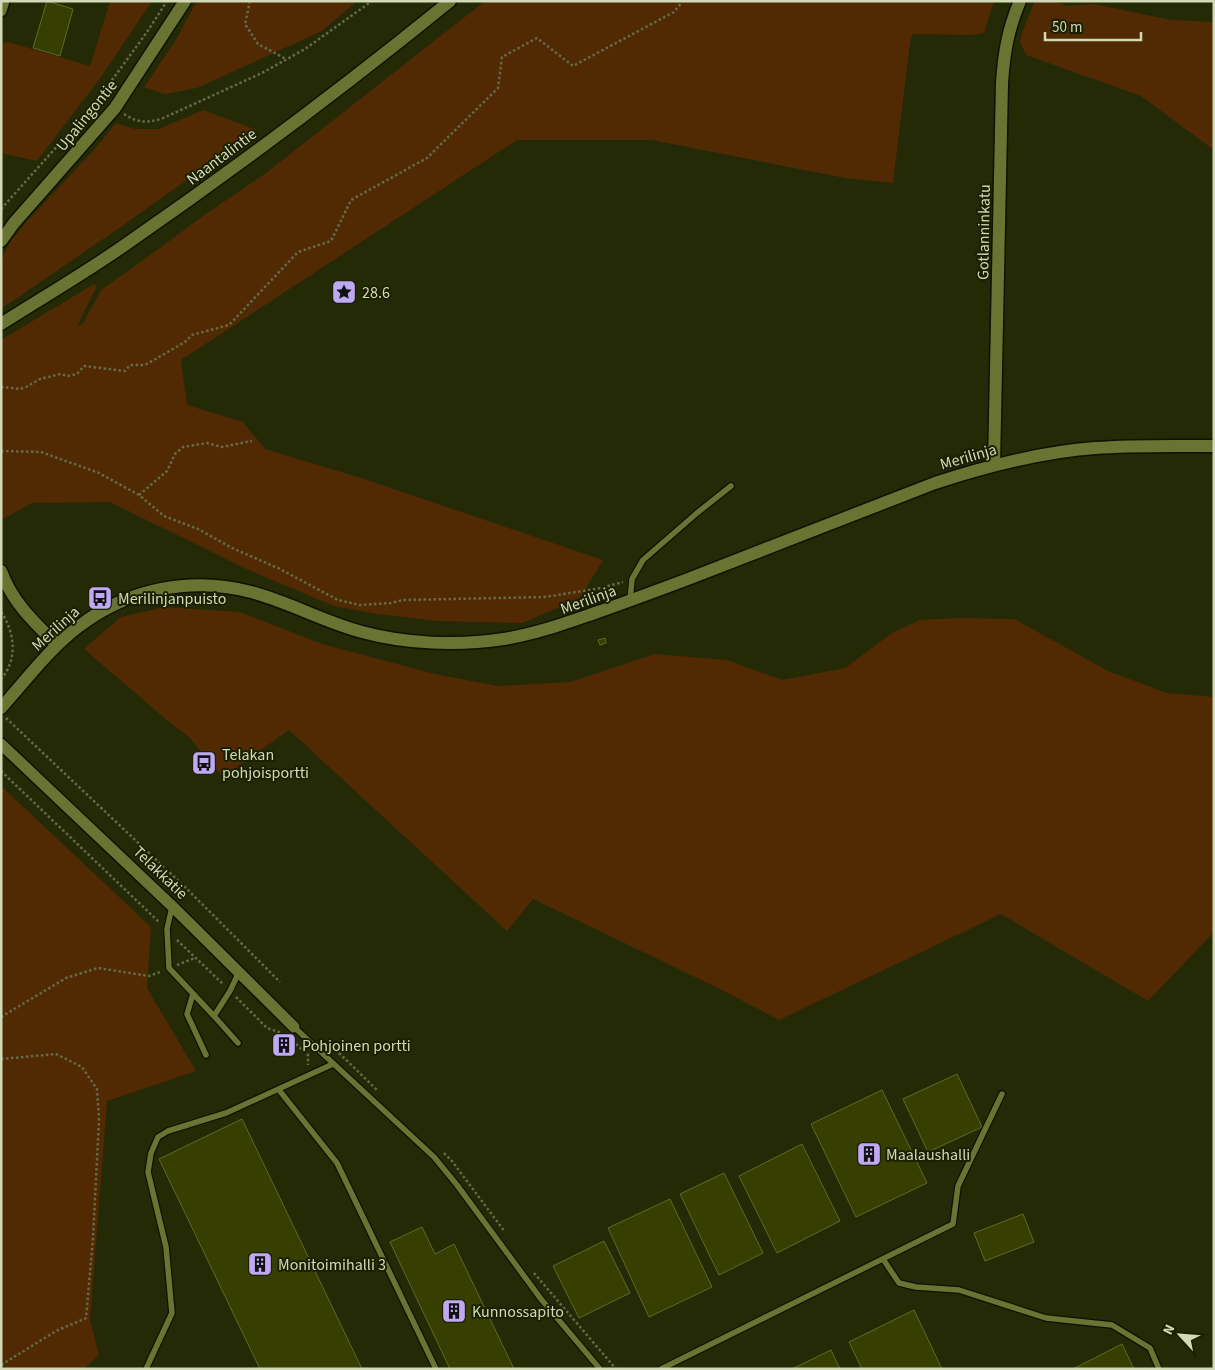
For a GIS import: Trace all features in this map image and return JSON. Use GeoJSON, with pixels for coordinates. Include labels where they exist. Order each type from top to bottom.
{"type":"FeatureCollection","features":[{"type":"Feature","properties":{"kind":"street"},"geometry":{"type":"LineString","coordinates":[[1,10],[4,1]]}},
{"type":"Feature","properties":{"kind":"street","name":"Upalingontie"},"geometry":{"type":"LineString","coordinates":[[1,241],[14,223],[116,108],[185,1]]}},
{"type":"Feature","properties":{"kind":"street","name":"Naantalintie"},"geometry":{"type":"LineString","coordinates":[[3,323],[121,248],[195,196],[351,80],[450,1]]}},
{"type":"Feature","properties":{"kind":"street","name":"Gotlanninkatu"},"geometry":{"type":"LineString","coordinates":[[994,465],[1002,83],[1004,50],[1020,1]]}},
{"type":"Feature","properties":{"kind":"street","name":"Merilinja"},"geometry":{"type":"LineString","coordinates":[[1,708],[56,645],[96,614],[122,601],[155,590],[195,584],[218,586],[254,592],[315,616],[363,632],[423,641],[478,641],[551,629],[630,601],[935,483],[994,465],[1049,454],[1095,448],[1214,446]]}},
{"type":"Feature","properties":{"kind":"street"},"geometry":{"type":"LineString","coordinates":[[1,571],[12,596],[56,645]]}},
{"type":"Feature","properties":{"kind":"street","name":"Telakkatie"},"geometry":{"type":"LineString","coordinates":[[1,744],[239,972],[291,1031]]}},
{"type":"Feature","properties":{"kind":"lane"},"geometry":{"type":"LineString","coordinates":[[630,601],[632,579],[643,560],[731,486]]}},
{"type":"Feature","properties":{"kind":"lane"},"geometry":{"type":"LineString","coordinates":[[172,906],[167,929],[170,968],[238,1043]]}},
{"type":"Feature","properties":{"kind":"lane"},"geometry":{"type":"LineString","coordinates":[[214,1016],[230,991],[239,972]]}},
{"type":"Feature","properties":{"kind":"lane"},"geometry":{"type":"LineString","coordinates":[[193,994],[187,1014],[206,1055]]}},
{"type":"Feature","properties":{"kind":"lane"},"geometry":{"type":"LineString","coordinates":[[291,1031],[333,1064],[434,1157],[457,1185],[541,1299],[600,1369]]}},
{"type":"Feature","properties":{"kind":"lane"},"geometry":{"type":"LineString","coordinates":[[146,1369],[172,1313],[166,1247],[148,1172],[151,1153],[158,1137],[168,1131],[226,1113],[280,1090],[333,1064]]}},
{"type":"Feature","properties":{"kind":"lane"},"geometry":{"type":"LineString","coordinates":[[280,1090],[337,1164],[436,1369]]}},
{"type":"Feature","properties":{"kind":"lane"},"geometry":{"type":"LineString","coordinates":[[661,1369],[953,1224],[958,1186],[1002,1094]]}},
{"type":"Feature","properties":{"kind":"lane"},"geometry":{"type":"LineString","coordinates":[[883,1259],[899,1283],[916,1287],[959,1290],[1046,1318],[1112,1325],[1150,1348],[1159,1369]]}},
{"type":"Feature","properties":{"kind":"path"},"geometry":{"type":"LineString","coordinates":[[1,209],[94,105],[147,32],[166,1]]}},
{"type":"Feature","properties":{"kind":"path"},"geometry":{"type":"LineString","coordinates":[[250,1],[245,24],[258,44],[286,59]]}},
{"type":"Feature","properties":{"kind":"path"},"geometry":{"type":"LineString","coordinates":[[135,121],[145,122],[161,119],[262,73],[326,35],[372,1]]}},
{"type":"Feature","properties":{"kind":"path"},"geometry":{"type":"LineString","coordinates":[[1,387],[26,388],[40,379],[60,374],[68,376],[77,374],[84,366],[125,371],[130,365],[145,365],[185,342],[192,335],[229,326],[298,252],[331,241],[351,200],[427,158],[442,144],[498,88],[502,57],[537,38],[573,66],[674,12],[683,1]]}},
{"type":"Feature","properties":{"kind":"path"},"geometry":{"type":"LineString","coordinates":[[139,495],[167,472],[175,454],[183,447],[207,443],[222,447],[252,441]]}},
{"type":"Feature","properties":{"kind":"path"},"geometry":{"type":"LineString","coordinates":[[1,451],[41,452],[99,473],[139,495],[164,516],[198,529],[234,549],[278,568],[338,600],[360,605],[392,603],[403,600],[545,597],[601,588],[632,579]]}},
{"type":"Feature","properties":{"kind":"path"},"geometry":{"type":"LineString","coordinates":[[1,612],[12,636],[13,650],[6,674],[1,679]]}},
{"type":"Feature","properties":{"kind":"path"},"geometry":{"type":"LineString","coordinates":[[1,713],[187,889],[280,982]]}},
{"type":"Feature","properties":{"kind":"path"},"geometry":{"type":"LineString","coordinates":[[1,771],[167,929],[267,1028],[291,1031]]}},
{"type":"Feature","properties":{"kind":"path"},"geometry":{"type":"LineString","coordinates":[[1,1017],[66,978],[98,968],[149,976],[196,958]]}},
{"type":"Feature","properties":{"kind":"path"},"geometry":{"type":"LineString","coordinates":[[294,1042],[308,1055],[309,1065],[306,1067]]}},
{"type":"Feature","properties":{"kind":"path"},"geometry":{"type":"LineString","coordinates":[[1,1059],[56,1054],[82,1067],[97,1089],[99,1120],[93,1238],[86,1318],[56,1331],[1,1366]]}},
{"type":"Feature","properties":{"kind":"shaded area"},"geometry":{"type":"Polygon","coordinates":[[[110,1],[152,1],[101,77],[37,161],[1,153],[1,44],[8,42],[90,66],[110,1]]]}},
{"type":"Feature","properties":{"kind":"shaded area"},"geometry":{"type":"Polygon","coordinates":[[[197,1],[357,1],[322,31],[197,88],[165,94],[144,87],[174,43],[197,1]]]}},
{"type":"Feature","properties":{"kind":"shaded area"},"geometry":{"type":"Polygon","coordinates":[[[485,1],[994,1],[984,33],[971,35],[913,34],[910,42],[893,183],[845,178],[652,140],[517,140],[181,360],[187,405],[243,422],[265,449],[361,478],[603,560],[580,598],[522,623],[439,621],[377,614],[334,606],[244,568],[110,502],[32,503],[1,520],[1,340],[94,284],[97,286],[77,326],[83,323],[102,289],[266,173],[485,1]]]}},
{"type":"Feature","properties":{"kind":"shaded area"},"geometry":{"type":"Polygon","coordinates":[[[1035,1],[1055,1],[1067,6],[1094,4],[1171,20],[1214,22],[1214,150],[1141,96],[1026,55],[1020,42],[1035,1]]]}},
{"type":"Feature","properties":{"kind":"shaded area"},"geometry":{"type":"Polygon","coordinates":[[[203,110],[257,130],[1,309],[1,259],[10,242],[116,123],[135,129],[159,129],[203,110]]]}},
{"type":"Feature","properties":{"kind":"shaded area"},"geometry":{"type":"Polygon","coordinates":[[[165,607],[240,612],[322,644],[435,674],[497,686],[570,682],[655,654],[727,660],[782,680],[845,668],[892,633],[920,620],[958,618],[1014,619],[1108,671],[1167,693],[1214,697],[1214,932],[1148,1001],[1001,914],[779,1020],[722,990],[533,899],[507,931],[289,730],[223,777],[188,736],[84,649],[121,617],[165,607]]]}},
{"type":"Feature","properties":{"kind":"shaded area"},"geometry":{"type":"Polygon","coordinates":[[[1,786],[151,927],[147,988],[196,1071],[107,1101],[90,1320],[99,1355],[84,1369],[1,1369],[1,786]]]}},
{"type":"Feature","properties":{"kind":"building"},"geometry":{"type":"Polygon","coordinates":[[[47,1],[73,9],[60,56],[33,48],[47,1]]]}},
{"type":"Feature","properties":{"kind":"building"},"geometry":{"type":"Polygon","coordinates":[[[605,638],[606,643],[600,645],[598,640],[605,638]]]}},
{"type":"Feature","properties":{"kind":"building","name":"Pohjoinen portti"},"geometry":{"type":"Polygon","coordinates":[[[283,1038],[289,1043],[284,1048],[278,1043],[283,1038]]]}},
{"type":"Feature","properties":{"kind":"building"},"geometry":{"type":"Polygon","coordinates":[[[957,1074],[982,1127],[928,1152],[903,1099],[957,1074]]]}},
{"type":"Feature","properties":{"kind":"building","name":"Maalaushalli"},"geometry":{"type":"Polygon","coordinates":[[[882,1090],[927,1183],[856,1217],[811,1124],[882,1090]]]}},
{"type":"Feature","properties":{"kind":"building","name":"Monitoimihalli 3"},"geometry":{"type":"Polygon","coordinates":[[[242,1119],[362,1369],[260,1369],[159,1159],[242,1119]]]}},
{"type":"Feature","properties":{"kind":"building"},"geometry":{"type":"Polygon","coordinates":[[[802,1144],[840,1221],[777,1253],[739,1176],[802,1144]]]}},
{"type":"Feature","properties":{"kind":"building"},"geometry":{"type":"Polygon","coordinates":[[[724,1173],[763,1253],[719,1275],[680,1194],[724,1173]]]}},
{"type":"Feature","properties":{"kind":"building"},"geometry":{"type":"Polygon","coordinates":[[[670,1199],[712,1287],[649,1317],[608,1228],[670,1199]]]}},
{"type":"Feature","properties":{"kind":"building"},"geometry":{"type":"Polygon","coordinates":[[[1023,1214],[1034,1242],[985,1261],[974,1233],[1023,1214]]]}},
{"type":"Feature","properties":{"kind":"building","name":"Kunnossapito"},"geometry":{"type":"Polygon","coordinates":[[[422,1227],[435,1254],[454,1244],[514,1369],[450,1369],[390,1242],[422,1227]]]}},
{"type":"Feature","properties":{"kind":"building"},"geometry":{"type":"Polygon","coordinates":[[[604,1241],[630,1293],[579,1318],[553,1266],[604,1241]]]}},
{"type":"Feature","properties":{"kind":"building"},"geometry":{"type":"Polygon","coordinates":[[[914,1310],[942,1369],[862,1369],[849,1342],[914,1310]]]}},
{"type":"Feature","properties":{"kind":"building"},"geometry":{"type":"Polygon","coordinates":[[[1122,1344],[1134,1369],[1073,1369],[1122,1344]]]}},
{"type":"Feature","properties":{"kind":"building"},"geometry":{"type":"Polygon","coordinates":[[[831,1350],[840,1369],[792,1369],[831,1350]]]}},
{"type":"Feature","properties":{"kind":"place","name":"28.6"},"geometry":{"type":"Point","coordinates":[344,292]}},
{"type":"Feature","properties":{"kind":"place","name":"Merilinjanpuisto"},"geometry":{"type":"Point","coordinates":[100,598]}},
{"type":"Feature","properties":{"kind":"place","name":"Telakan pohjoisportti"},"geometry":{"type":"Point","coordinates":[204,763]}},
{"type":"Feature","properties":{"kind":"place","name":"Pohjoinen portti"},"geometry":{"type":"Point","coordinates":[284,1045]}},
{"type":"Feature","properties":{"kind":"place","name":"Maalaushalli"},"geometry":{"type":"Point","coordinates":[869,1154]}},
{"type":"Feature","properties":{"kind":"place","name":"Monitoimihalli 3"},"geometry":{"type":"Point","coordinates":[260,1264]}},
{"type":"Feature","properties":{"kind":"place","name":"Kunnossapito"},"geometry":{"type":"Point","coordinates":[454,1311]}}]}
